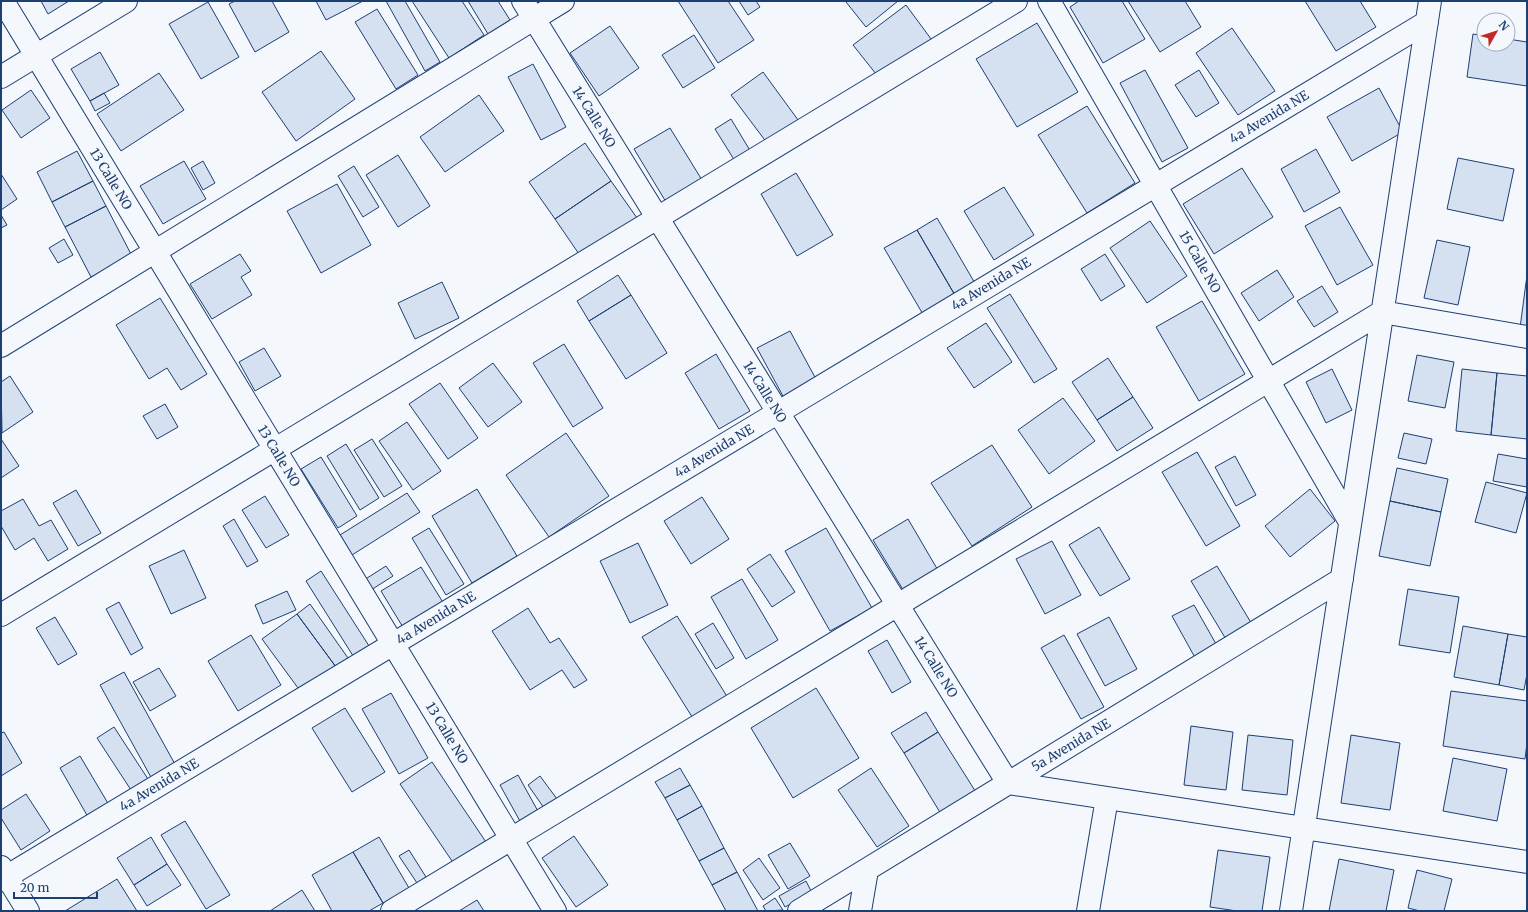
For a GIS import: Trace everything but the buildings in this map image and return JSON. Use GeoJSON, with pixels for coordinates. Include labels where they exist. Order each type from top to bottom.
{"type":"FeatureCollection","features":[{"type":"Feature","properties":{"kind":"street","name":"13 Calle NO"},"geometry":{"type":"LineString","coordinates":[[3,1],[555,911]]}},
{"type":"Feature","properties":{"kind":"street"},"geometry":{"type":"LineString","coordinates":[[1,77],[126,1]]}},
{"type":"Feature","properties":{"kind":"street"},"geometry":{"type":"LineString","coordinates":[[1,346],[155,251],[528,10],[563,1]]}},
{"type":"Feature","properties":{"kind":"street"},"geometry":{"type":"LineString","coordinates":[[1,615],[1016,1]]}},
{"type":"Feature","properties":{"kind":"street","name":"15 Calle NO"},"geometry":{"type":"LineString","coordinates":[[1049,1],[1350,522]]}},
{"type":"Feature","properties":{"kind":"street"},"geometry":{"type":"LineString","coordinates":[[1291,911],[1430,1]]}},
{"type":"Feature","properties":{"kind":"street","name":"14 Calle NO"},"geometry":{"type":"LineString","coordinates":[[528,10],[1008,783]]}},
{"type":"Feature","properties":{"kind":"street","name":"4a Avenida NE"},"geometry":{"type":"LineString","coordinates":[[3,874],[393,644],[1427,22]]}},
{"type":"Feature","properties":{"kind":"street"},"geometry":{"type":"LineString","coordinates":[[392,911],[1382,312],[1527,338]]}},
{"type":"Feature","properties":{"kind":"street","name":"5a Avenida NE"},"geometry":{"type":"LineString","coordinates":[[799,911],[1342,579]]}},
{"type":"Feature","properties":{"kind":"street"},"geometry":{"type":"LineString","coordinates":[[1008,783],[1527,862]]}},
{"type":"Feature","properties":{"kind":"street"},"geometry":{"type":"LineString","coordinates":[[1088,911],[1107,798]]}},
{"type":"Feature","properties":{"kind":"street"},"geometry":{"type":"LineString","coordinates":[[860,911],[867,870]]}},
{"type":"Feature","properties":{"kind":"street"},"geometry":{"type":"LineString","coordinates":[[3,874],[28,911]]}}]}
